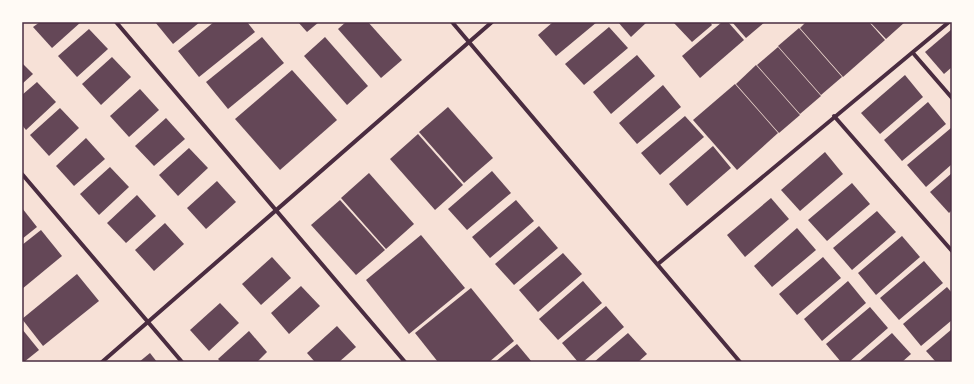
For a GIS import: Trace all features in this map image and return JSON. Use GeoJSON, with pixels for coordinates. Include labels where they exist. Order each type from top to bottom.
{"type":"FeatureCollection","features":[{"type":"Feature","properties":{"kind":"street"},"geometry":{"type":"LineString","coordinates":[[116,22],[275,211],[405,362]]}},
{"type":"Feature","properties":{"kind":"street"},"geometry":{"type":"LineString","coordinates":[[452,22],[740,362]]}},
{"type":"Feature","properties":{"kind":"street"},"geometry":{"type":"LineString","coordinates":[[102,362],[492,22]]}},
{"type":"Feature","properties":{"kind":"street"},"geometry":{"type":"LineString","coordinates":[[658,264],[834,116],[913,53],[949,22]]}},
{"type":"Feature","properties":{"kind":"street"},"geometry":{"type":"LineString","coordinates":[[913,53],[952,98]]}},
{"type":"Feature","properties":{"kind":"street"},"geometry":{"type":"LineString","coordinates":[[834,116],[952,251]]}},
{"type":"Feature","properties":{"kind":"street"},"geometry":{"type":"LineString","coordinates":[[22,174],[182,362]]}},
{"type":"Feature","properties":{"kind":"building"},"geometry":{"type":"Polygon","coordinates":[[[40,22],[81,22],[52,48],[33,27],[40,22]]]}},
{"type":"Feature","properties":{"kind":"building"},"geometry":{"type":"Polygon","coordinates":[[[155,22],[200,22],[173,44],[155,22]]]}},
{"type":"Feature","properties":{"kind":"building"},"geometry":{"type":"Polygon","coordinates":[[[214,22],[247,22],[255,32],[199,77],[178,51],[214,22]]]}},
{"type":"Feature","properties":{"kind":"building"},"geometry":{"type":"Polygon","coordinates":[[[298,22],[319,22],[307,32],[298,22]]]}},
{"type":"Feature","properties":{"kind":"building"},"geometry":{"type":"Polygon","coordinates":[[[346,22],[368,22],[402,60],[381,78],[338,29],[346,22]]]}},
{"type":"Feature","properties":{"kind":"building"},"geometry":{"type":"Polygon","coordinates":[[[553,22],[597,22],[556,56],[538,35],[553,22]]]}},
{"type":"Feature","properties":{"kind":"building"},"geometry":{"type":"Polygon","coordinates":[[[618,22],[647,22],[631,37],[618,22]]]}},
{"type":"Feature","properties":{"kind":"building"},"geometry":{"type":"Polygon","coordinates":[[[673,22],[710,22],[712,25],[692,42],[673,22]]]}},
{"type":"Feature","properties":{"kind":"building"},"geometry":{"type":"Polygon","coordinates":[[[722,22],[728,22],[744,40],[700,78],[682,56],[722,22]]]}},
{"type":"Feature","properties":{"kind":"building"},"geometry":{"type":"Polygon","coordinates":[[[732,22],[765,22],[746,38],[732,22]]]}},
{"type":"Feature","properties":{"kind":"building"},"geometry":{"type":"Polygon","coordinates":[[[806,22],[869,22],[885,40],[843,77],[800,28],[806,22]]]}},
{"type":"Feature","properties":{"kind":"building"},"geometry":{"type":"Polygon","coordinates":[[[870,22],[905,22],[886,39],[870,22]]]}},
{"type":"Feature","properties":{"kind":"building"},"geometry":{"type":"Polygon","coordinates":[[[609,27],[628,48],[584,85],[565,64],[609,27]]]}},
{"type":"Feature","properties":{"kind":"building"},"geometry":{"type":"Polygon","coordinates":[[[799,28],[842,77],[821,95],[778,46],[799,28]]]}},
{"type":"Feature","properties":{"kind":"building"},"geometry":{"type":"Polygon","coordinates":[[[89,29],[108,49],[77,77],[58,56],[89,29]]]}},
{"type":"Feature","properties":{"kind":"building"},"geometry":{"type":"Polygon","coordinates":[[[952,29],[952,67],[944,74],[925,52],[952,29]]]}},
{"type":"Feature","properties":{"kind":"building"},"geometry":{"type":"Polygon","coordinates":[[[262,37],[284,63],[228,109],[206,82],[262,37]]]}},
{"type":"Feature","properties":{"kind":"building"},"geometry":{"type":"Polygon","coordinates":[[[325,37],[368,86],[347,105],[304,56],[325,37]]]}},
{"type":"Feature","properties":{"kind":"building"},"geometry":{"type":"Polygon","coordinates":[[[778,47],[821,96],[800,114],[757,65],[778,47]]]}},
{"type":"Feature","properties":{"kind":"building"},"geometry":{"type":"Polygon","coordinates":[[[637,55],[655,76],[611,114],[593,92],[637,55]]]}},
{"type":"Feature","properties":{"kind":"building"},"geometry":{"type":"Polygon","coordinates":[[[112,57],[131,77],[101,105],[82,84],[112,57]]]}},
{"type":"Feature","properties":{"kind":"building"},"geometry":{"type":"Polygon","coordinates":[[[22,63],[33,74],[22,84],[22,63]]]}},
{"type":"Feature","properties":{"kind":"building"},"geometry":{"type":"Polygon","coordinates":[[[756,65],[800,115],[779,133],[736,84],[756,65]]]}},
{"type":"Feature","properties":{"kind":"building"},"geometry":{"type":"Polygon","coordinates":[[[292,70],[337,120],[280,170],[235,119],[292,70]]]}},
{"type":"Feature","properties":{"kind":"building"},"geometry":{"type":"Polygon","coordinates":[[[905,75],[923,97],[880,134],[861,113],[905,75]]]}},
{"type":"Feature","properties":{"kind":"building"},"geometry":{"type":"Polygon","coordinates":[[[37,82],[56,102],[26,130],[22,125],[22,95],[37,82]]]}},
{"type":"Feature","properties":{"kind":"building"},"geometry":{"type":"Polygon","coordinates":[[[735,84],[778,133],[737,170],[693,120],[735,84]]]}},
{"type":"Feature","properties":{"kind":"building"},"geometry":{"type":"Polygon","coordinates":[[[663,85],[681,107],[637,144],[619,123],[663,85]]]}},
{"type":"Feature","properties":{"kind":"building"},"geometry":{"type":"Polygon","coordinates":[[[140,89],[159,110],[129,137],[110,116],[140,89]]]}},
{"type":"Feature","properties":{"kind":"building"},"geometry":{"type":"Polygon","coordinates":[[[928,102],[946,124],[902,161],[884,140],[928,102]]]}},
{"type":"Feature","properties":{"kind":"building"},"geometry":{"type":"Polygon","coordinates":[[[448,107],[493,158],[464,183],[419,132],[448,107]]]}},
{"type":"Feature","properties":{"kind":"building"},"geometry":{"type":"Polygon","coordinates":[[[60,108],[79,128],[49,156],[30,135],[60,108]]]}},
{"type":"Feature","properties":{"kind":"building"},"geometry":{"type":"Polygon","coordinates":[[[685,116],[704,137],[660,175],[641,153],[685,116]]]}},
{"type":"Feature","properties":{"kind":"building"},"geometry":{"type":"Polygon","coordinates":[[[166,118],[185,139],[154,166],[135,146],[166,118]]]}},
{"type":"Feature","properties":{"kind":"building"},"geometry":{"type":"Polygon","coordinates":[[[951,128],[952,164],[926,187],[907,165],[951,128]]]}},
{"type":"Feature","properties":{"kind":"building"},"geometry":{"type":"Polygon","coordinates":[[[418,134],[463,185],[435,210],[390,159],[418,134]]]}},
{"type":"Feature","properties":{"kind":"building"},"geometry":{"type":"Polygon","coordinates":[[[86,138],[105,159],[74,186],[56,166],[86,138]]]}},
{"type":"Feature","properties":{"kind":"building"},"geometry":{"type":"Polygon","coordinates":[[[713,146],[731,168],[687,206],[669,184],[713,146]]]}},
{"type":"Feature","properties":{"kind":"building"},"geometry":{"type":"Polygon","coordinates":[[[189,148],[208,168],[178,196],[159,175],[189,148]]]}},
{"type":"Feature","properties":{"kind":"building"},"geometry":{"type":"Polygon","coordinates":[[[825,152],[843,174],[800,211],[781,190],[825,152]]]}},
{"type":"Feature","properties":{"kind":"building"},"geometry":{"type":"Polygon","coordinates":[[[110,167],[129,187],[99,215],[80,194],[110,167]]]}},
{"type":"Feature","properties":{"kind":"building"},"geometry":{"type":"Polygon","coordinates":[[[492,171],[511,193],[467,230],[448,209],[492,171]]]}},
{"type":"Feature","properties":{"kind":"building"},"geometry":{"type":"Polygon","coordinates":[[[369,173],[414,224],[386,249],[341,198],[369,173]]]}},
{"type":"Feature","properties":{"kind":"building"},"geometry":{"type":"Polygon","coordinates":[[[952,173],[952,210],[949,213],[930,192],[952,173]]]}},
{"type":"Feature","properties":{"kind":"building"},"geometry":{"type":"Polygon","coordinates":[[[217,181],[236,202],[206,229],[187,208],[217,181]]]}},
{"type":"Feature","properties":{"kind":"building"},"geometry":{"type":"Polygon","coordinates":[[[852,183],[870,204],[827,241],[808,220],[852,183]]]}},
{"type":"Feature","properties":{"kind":"building"},"geometry":{"type":"Polygon","coordinates":[[[137,195],[156,216],[126,243],[107,223],[137,195]]]}},
{"type":"Feature","properties":{"kind":"building"},"geometry":{"type":"Polygon","coordinates":[[[771,198],[789,219],[745,257],[727,235],[771,198]]]}},
{"type":"Feature","properties":{"kind":"building"},"geometry":{"type":"Polygon","coordinates":[[[340,200],[385,250],[356,275],[311,225],[340,200]]]}},
{"type":"Feature","properties":{"kind":"building"},"geometry":{"type":"Polygon","coordinates":[[[516,200],[534,221],[490,258],[472,237],[516,200]]]}},
{"type":"Feature","properties":{"kind":"building"},"geometry":{"type":"Polygon","coordinates":[[[22,208],[37,227],[22,239],[22,208]]]}},
{"type":"Feature","properties":{"kind":"building"},"geometry":{"type":"Polygon","coordinates":[[[877,211],[896,232],[852,270],[833,248],[877,211]]]}},
{"type":"Feature","properties":{"kind":"building"},"geometry":{"type":"Polygon","coordinates":[[[165,223],[184,244],[154,271],[135,250],[165,223]]]}},
{"type":"Feature","properties":{"kind":"building"},"geometry":{"type":"Polygon","coordinates":[[[539,226],[558,248],[514,285],[495,264],[539,226]]]}},
{"type":"Feature","properties":{"kind":"building"},"geometry":{"type":"Polygon","coordinates":[[[797,228],[816,250],[772,287],[754,266],[797,228]]]}},
{"type":"Feature","properties":{"kind":"building"},"geometry":{"type":"Polygon","coordinates":[[[41,230],[62,256],[22,289],[22,245],[41,230]]]}},
{"type":"Feature","properties":{"kind":"building"},"geometry":{"type":"Polygon","coordinates":[[[421,235],[465,288],[409,334],[366,280],[421,235]]]}},
{"type":"Feature","properties":{"kind":"building"},"geometry":{"type":"Polygon","coordinates":[[[902,236],[920,257],[876,295],[858,273],[902,236]]]}},
{"type":"Feature","properties":{"kind":"building"},"geometry":{"type":"Polygon","coordinates":[[[563,253],[582,274],[538,312],[519,290],[563,253]]]}},
{"type":"Feature","properties":{"kind":"building"},"geometry":{"type":"Polygon","coordinates":[[[272,257],[291,278],[261,305],[242,284],[272,257]]]}},
{"type":"Feature","properties":{"kind":"building"},"geometry":{"type":"Polygon","coordinates":[[[823,257],[841,278],[797,315],[779,294],[823,257]]]}},
{"type":"Feature","properties":{"kind":"building"},"geometry":{"type":"Polygon","coordinates":[[[924,261],[943,283],[899,320],[880,298],[924,261]]]}},
{"type":"Feature","properties":{"kind":"building"},"geometry":{"type":"Polygon","coordinates":[[[77,274],[99,301],[43,346],[22,319],[77,274]]]}},
{"type":"Feature","properties":{"kind":"building"},"geometry":{"type":"Polygon","coordinates":[[[583,281],[602,303],[558,340],[539,319],[583,281]]]}},
{"type":"Feature","properties":{"kind":"building"},"geometry":{"type":"Polygon","coordinates":[[[848,281],[866,303],[822,341],[804,319],[848,281]]]}},
{"type":"Feature","properties":{"kind":"building"},"geometry":{"type":"Polygon","coordinates":[[[301,286],[320,306],[289,334],[271,313],[301,286]]]}},
{"type":"Feature","properties":{"kind":"building"},"geometry":{"type":"Polygon","coordinates":[[[947,287],[952,293],[952,320],[921,346],[903,324],[947,287]]]}},
{"type":"Feature","properties":{"kind":"building"},"geometry":{"type":"Polygon","coordinates":[[[471,288],[514,341],[489,362],[438,362],[415,333],[471,288]]]}},
{"type":"Feature","properties":{"kind":"building"},"geometry":{"type":"Polygon","coordinates":[[[220,303],[239,323],[209,351],[190,330],[220,303]]]}},
{"type":"Feature","properties":{"kind":"building"},"geometry":{"type":"Polygon","coordinates":[[[606,306],[624,327],[583,362],[578,362],[562,343],[606,306]]]}},
{"type":"Feature","properties":{"kind":"building"},"geometry":{"type":"Polygon","coordinates":[[[870,307],[888,328],[849,362],[841,362],[826,344],[870,307]]]}},
{"type":"Feature","properties":{"kind":"building"},"geometry":{"type":"Polygon","coordinates":[[[337,326],[356,347],[339,362],[315,362],[307,353],[337,326]]]}},
{"type":"Feature","properties":{"kind":"building"},"geometry":{"type":"Polygon","coordinates":[[[22,329],[39,350],[24,362],[22,362],[22,329]]]}},
{"type":"Feature","properties":{"kind":"building"},"geometry":{"type":"Polygon","coordinates":[[[952,329],[952,362],[936,362],[926,351],[952,329]]]}},
{"type":"Feature","properties":{"kind":"building"},"geometry":{"type":"Polygon","coordinates":[[[249,331],[267,352],[257,362],[221,362],[218,359],[249,331]]]}},
{"type":"Feature","properties":{"kind":"building"},"geometry":{"type":"Polygon","coordinates":[[[628,333],[647,354],[638,362],[594,362],[628,333]]]}},
{"type":"Feature","properties":{"kind":"building"},"geometry":{"type":"Polygon","coordinates":[[[892,333],[911,354],[902,362],[858,362],[892,333]]]}},
{"type":"Feature","properties":{"kind":"building"},"geometry":{"type":"Polygon","coordinates":[[[517,344],[532,362],[495,362],[517,344]]]}},
{"type":"Feature","properties":{"kind":"building"},"geometry":{"type":"Polygon","coordinates":[[[150,353],[157,362],[139,362],[150,353]]]}}]}
